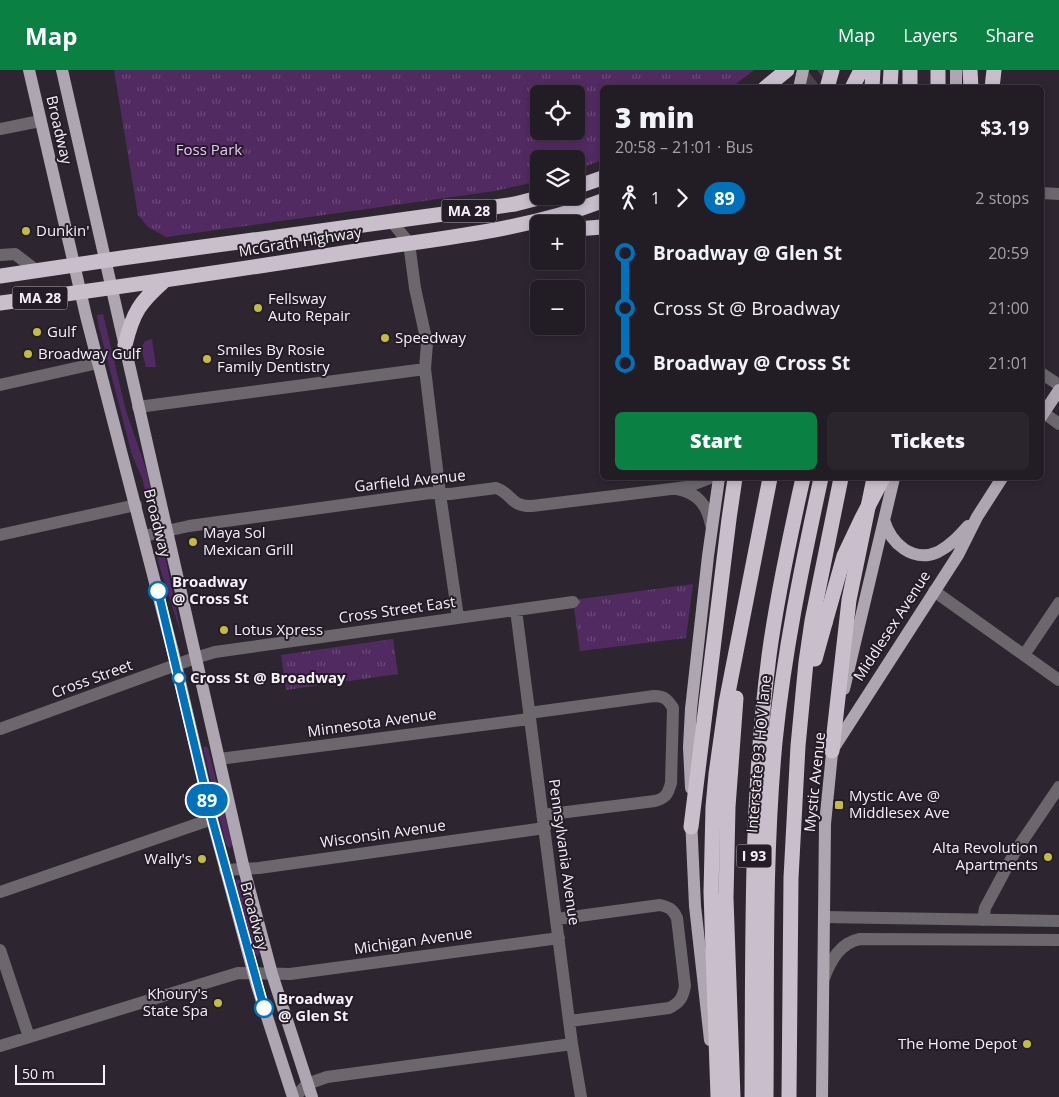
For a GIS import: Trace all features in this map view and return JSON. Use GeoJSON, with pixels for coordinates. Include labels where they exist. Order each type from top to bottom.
{"type":"FeatureCollection","features":[{"type":"Feature","properties":{"kind":"highway"},"geometry":{"type":"LineString","coordinates":[[769,85],[787,70]]}},
{"type":"Feature","properties":{"kind":"highway"},"geometry":{"type":"LineString","coordinates":[[828,85],[832,70]]}},
{"type":"Feature","properties":{"kind":"highway"},"geometry":{"type":"LineString","coordinates":[[854,85],[863,70]]}},
{"type":"Feature","properties":{"kind":"highway"},"geometry":{"type":"LineString","coordinates":[[862,85],[863,70]]}},
{"type":"Feature","properties":{"kind":"highway"},"geometry":{"type":"LineString","coordinates":[[872,85],[873,70]]}},
{"type":"Feature","properties":{"kind":"highway"},"geometry":{"type":"LineString","coordinates":[[890,85],[891,70]]}},
{"type":"Feature","properties":{"kind":"highway"},"geometry":{"type":"LineString","coordinates":[[910,70],[910,85]]}},
{"type":"Feature","properties":{"kind":"highway"},"geometry":{"type":"LineString","coordinates":[[938,70],[938,85]]}},
{"type":"Feature","properties":{"kind":"highway"},"geometry":{"type":"LineString","coordinates":[[970,70],[971,85]]}},
{"type":"Feature","properties":{"kind":"highway"},"geometry":{"type":"LineString","coordinates":[[992,85],[994,70]]}},
{"type":"Feature","properties":{"kind":"highway"},"geometry":{"type":"LineString","coordinates":[[585,184],[600,179]]}},
{"type":"Feature","properties":{"kind":"highway","name":"McGrath Highway"},"geometry":{"type":"LineString","coordinates":[[0,276],[392,222],[502,206],[530,200]]}},
{"type":"Feature","properties":{"kind":"highway","name":"McGrath Highway"},"geometry":{"type":"LineString","coordinates":[[0,303],[496,230],[541,220],[600,202]]}},
{"type":"Feature","properties":{"kind":"highway"},"geometry":{"type":"LineString","coordinates":[[585,229],[600,228]]}},
{"type":"Feature","properties":{"kind":"highway"},"geometry":{"type":"LineString","coordinates":[[496,230],[530,231]]}},
{"type":"Feature","properties":{"kind":"highway"},"geometry":{"type":"LineString","coordinates":[[125,345],[136,310],[166,280]]}},
{"type":"Feature","properties":{"kind":"highway"},"geometry":{"type":"LineString","coordinates":[[691,827],[729,519],[736,480]]}},
{"type":"Feature","properties":{"kind":"highway"},"geometry":{"type":"LineString","coordinates":[[756,548],[760,480]]}},
{"type":"Feature","properties":{"kind":"highway"},"geometry":{"type":"LineString","coordinates":[[717,1097],[711,892],[713,808],[720,742],[770,480]]}},
{"type":"Feature","properties":{"kind":"highway","name":"I 93"},"geometry":{"type":"LineString","coordinates":[[752,1097],[755,827],[765,697],[776,615],[804,480]]}},
{"type":"Feature","properties":{"kind":"highway","name":"Interstate 93 HOV lane"},"geometry":{"type":"LineString","coordinates":[[766,1097],[769,827],[775,741],[792,617],[821,480]]}},
{"type":"Feature","properties":{"kind":"highway"},"geometry":{"type":"LineString","coordinates":[[819,622],[841,480]]}},
{"type":"Feature","properties":{"kind":"highway"},"geometry":{"type":"LineString","coordinates":[[832,751],[848,600],[874,480]]}},
{"type":"Feature","properties":{"kind":"highway"},"geometry":{"type":"LineString","coordinates":[[819,622],[844,556],[882,480]]}},
{"type":"Feature","properties":{"kind":"highway","name":"I 93"},"geometry":{"type":"LineString","coordinates":[[789,1097],[792,834],[795,783],[803,704],[819,622]]}},
{"type":"Feature","properties":{"kind":"highway"},"geometry":{"type":"LineString","coordinates":[[733,1097],[726,854],[740,631]]}},
{"type":"Feature","properties":{"kind":"main road","name":"Broadway"},"geometry":{"type":"LineString","coordinates":[[29,70],[98,363],[136,504],[225,870],[253,974],[294,1097]]}},
{"type":"Feature","properties":{"kind":"main road","name":"Broadway"},"geometry":{"type":"LineString","coordinates":[[62,70],[244,869],[272,974],[309,1093]]}},
{"type":"Feature","properties":{"kind":"main road"},"geometry":{"type":"LineString","coordinates":[[800,85],[803,70]]}},
{"type":"Feature","properties":{"kind":"main road"},"geometry":{"type":"LineString","coordinates":[[956,70],[956,85]]}},
{"type":"Feature","properties":{"kind":"main road"},"geometry":{"type":"LineString","coordinates":[[1044,412],[1059,390]]}},
{"type":"Feature","properties":{"kind":"main road"},"geometry":{"type":"LineString","coordinates":[[717,1097],[699,944],[691,827],[689,747],[691,710],[711,525],[719,480]]}},
{"type":"Feature","properties":{"kind":"main road","name":"Mystic Avenue"},"geometry":{"type":"LineString","coordinates":[[822,1097],[825,824],[832,751],[894,480]]}},
{"type":"Feature","properties":{"kind":"main road","name":"Middlesex Avenue"},"geometry":{"type":"LineString","coordinates":[[832,751],[958,555],[977,517],[1001,480]]}},
{"type":"Feature","properties":{"kind":"main road","name":"Middlesex Avenue"},"geometry":{"type":"LineString","coordinates":[[884,520],[897,545],[905,551],[917,555],[927,555],[938,552],[949,545],[977,517]]}},
{"type":"Feature","properties":{"kind":"street"},"geometry":{"type":"LineString","coordinates":[[0,130],[40,121]]}},
{"type":"Feature","properties":{"kind":"street"},"geometry":{"type":"LineString","coordinates":[[1044,193],[1059,194]]}},
{"type":"Feature","properties":{"kind":"street"},"geometry":{"type":"LineString","coordinates":[[392,222],[409,243],[415,288],[426,343],[425,369],[440,494],[458,618]]}},
{"type":"Feature","properties":{"kind":"street"},"geometry":{"type":"LineString","coordinates":[[0,255],[15,254],[37,271]]}},
{"type":"Feature","properties":{"kind":"street"},"geometry":{"type":"LineString","coordinates":[[0,385],[98,363]]}},
{"type":"Feature","properties":{"kind":"street"},"geometry":{"type":"LineString","coordinates":[[138,407],[425,369]]}},
{"type":"Feature","properties":{"kind":"street"},"geometry":{"type":"LineString","coordinates":[[1044,376],[1059,385]]}},
{"type":"Feature","properties":{"kind":"street"},"geometry":{"type":"LineString","coordinates":[[1044,416],[1059,424]]}},
{"type":"Feature","properties":{"kind":"street","name":"Garfield Avenue"},"geometry":{"type":"LineString","coordinates":[[144,536],[188,526],[430,493],[450,494],[496,488],[523,507],[675,488],[706,480]]}},
{"type":"Feature","properties":{"kind":"street"},"geometry":{"type":"LineString","coordinates":[[675,488],[687,491],[699,499],[708,512],[711,525]]}},
{"type":"Feature","properties":{"kind":"street"},"geometry":{"type":"LineString","coordinates":[[0,535],[136,504]]}},
{"type":"Feature","properties":{"kind":"street"},"geometry":{"type":"LineString","coordinates":[[934,591],[1059,680]]}},
{"type":"Feature","properties":{"kind":"street","name":"Cross Street East"},"geometry":{"type":"LineString","coordinates":[[195,658],[215,652],[574,602]]}},
{"type":"Feature","properties":{"kind":"street"},"geometry":{"type":"LineString","coordinates":[[1024,656],[1059,603]]}},
{"type":"Feature","properties":{"kind":"street","name":"Pennsylvania Avenue"},"geometry":{"type":"LineString","coordinates":[[516,610],[572,1044],[581,1097]]}},
{"type":"Feature","properties":{"kind":"street","name":"Cross Street"},"geometry":{"type":"LineString","coordinates":[[0,729],[195,658]]}},
{"type":"Feature","properties":{"kind":"street","name":"Minnesota Avenue"},"geometry":{"type":"LineString","coordinates":[[218,760],[529,716],[654,696],[663,696],[669,701],[673,708],[672,746],[670,784],[668,793],[664,798],[655,801],[543,815]]}},
{"type":"Feature","properties":{"kind":"street"},"geometry":{"type":"LineString","coordinates":[[983,920],[985,908],[1015,852],[1059,787]]}},
{"type":"Feature","properties":{"kind":"street"},"geometry":{"type":"LineString","coordinates":[[0,892],[212,819]]}},
{"type":"Feature","properties":{"kind":"street","name":"Wisconsin Avenue"},"geometry":{"type":"LineString","coordinates":[[225,870],[545,828]]}},
{"type":"Feature","properties":{"kind":"street"},"geometry":{"type":"LineString","coordinates":[[557,919],[660,905],[668,906],[674,911],[677,918],[685,986],[683,996],[678,1004],[669,1008],[570,1021]]}},
{"type":"Feature","properties":{"kind":"street"},"geometry":{"type":"LineString","coordinates":[[824,916],[1059,921]]}},
{"type":"Feature","properties":{"kind":"street","name":"Michigan Avenue"},"geometry":{"type":"LineString","coordinates":[[0,1046],[238,973],[290,974],[559,938]]}},
{"type":"Feature","properties":{"kind":"street"},"geometry":{"type":"LineString","coordinates":[[824,978],[839,950],[846,944],[860,939],[1059,940]]}},
{"type":"Feature","properties":{"kind":"street"},"geometry":{"type":"LineString","coordinates":[[0,950],[29,1037]]}},
{"type":"Feature","properties":{"kind":"street"},"geometry":{"type":"LineString","coordinates":[[294,1097],[309,1093],[332,1076],[572,1044]]}},
{"type":"Feature","properties":{"kind":"green space","name":"Foss Park"},"geometry":{"type":"Polygon","coordinates":[[[114,70],[754,70],[735,85],[600,85],[600,161],[585,167],[585,150],[530,150],[530,183],[495,191],[166,237],[148,227],[138,215],[114,70]]]}},
{"type":"Feature","properties":{"kind":"green space"},"geometry":{"type":"Polygon","coordinates":[[[103,314],[126,411],[147,472],[155,512],[154,516],[151,513],[142,478],[132,455],[98,324],[97,315],[103,314]]]}},
{"type":"Feature","properties":{"kind":"green space"},"geometry":{"type":"Polygon","coordinates":[[[152,339],[156,367],[146,367],[141,348],[145,341],[152,339]]]}},
{"type":"Feature","properties":{"kind":"green space"},"geometry":{"type":"Polygon","coordinates":[[[160,545],[163,547],[182,637],[158,562],[157,548],[160,545]]]}},
{"type":"Feature","properties":{"kind":"green space"},"geometry":{"type":"Polygon","coordinates":[[[693,584],[686,638],[580,651],[573,600],[693,584]]]}},
{"type":"Feature","properties":{"kind":"green space"},"geometry":{"type":"Polygon","coordinates":[[[393,639],[398,674],[286,690],[281,655],[393,639]]]}},
{"type":"Feature","properties":{"kind":"green space"},"geometry":{"type":"Polygon","coordinates":[[[206,746],[232,844],[230,848],[226,845],[203,748],[206,746]]]}},
{"type":"Feature","properties":{"kind":"green space"},"geometry":{"type":"Polygon","coordinates":[[[237,879],[241,881],[260,952],[258,956],[254,953],[235,881],[237,879]]]}},
{"type":"Feature","properties":{"kind":"tunnel"},"geometry":{"type":"LineString","coordinates":[[806,85],[825,70]]}},
{"type":"Feature","properties":{"kind":"bus line","name":"89"},"geometry":{"type":"LineString","coordinates":[[158,591],[212,819],[249,960],[264,1008]]}},
{"type":"Feature","properties":{"kind":"place","name":"Dunkin'"},"geometry":{"type":"Point","coordinates":[26,231]}},
{"type":"Feature","properties":{"kind":"place","name":"Fellsway Auto Repair"},"geometry":{"type":"Point","coordinates":[258,308]}},
{"type":"Feature","properties":{"kind":"place","name":"Gulf"},"geometry":{"type":"Point","coordinates":[37,332]}},
{"type":"Feature","properties":{"kind":"place","name":"Speedway"},"geometry":{"type":"Point","coordinates":[385,338]}},
{"type":"Feature","properties":{"kind":"place","name":"Broadway Gulf"},"geometry":{"type":"Point","coordinates":[28,354]}},
{"type":"Feature","properties":{"kind":"place","name":"Smiles By Rosie Family Dentistry"},"geometry":{"type":"Point","coordinates":[207,359]}},
{"type":"Feature","properties":{"kind":"place","name":"Maya Sol Mexican Grill"},"geometry":{"type":"Point","coordinates":[193,542]}},
{"type":"Feature","properties":{"kind":"place","name":"Broadway @ Cross St"},"geometry":{"type":"Point","coordinates":[158,591]}},
{"type":"Feature","properties":{"kind":"place","name":"Lotus Xpress"},"geometry":{"type":"Point","coordinates":[224,630]}},
{"type":"Feature","properties":{"kind":"place","name":"Cross St @ Broadway"},"geometry":{"type":"Point","coordinates":[179,678]}},
{"type":"Feature","properties":{"kind":"place","name":"Mystic Ave @ Middlesex Ave"},"geometry":{"type":"Point","coordinates":[839,805]}},
{"type":"Feature","properties":{"kind":"place","name":"Alta Revolution Apartments"},"geometry":{"type":"Point","coordinates":[1048,857]}},
{"type":"Feature","properties":{"kind":"place","name":"Wally's"},"geometry":{"type":"Point","coordinates":[202,859]}},
{"type":"Feature","properties":{"kind":"place","name":"Khoury's State Spa"},"geometry":{"type":"Point","coordinates":[218,1003]}},
{"type":"Feature","properties":{"kind":"place","name":"Broadway @ Glen St"},"geometry":{"type":"Point","coordinates":[264,1008]}},
{"type":"Feature","properties":{"kind":"place","name":"The Home Depot"},"geometry":{"type":"Point","coordinates":[1027,1044]}}]}
